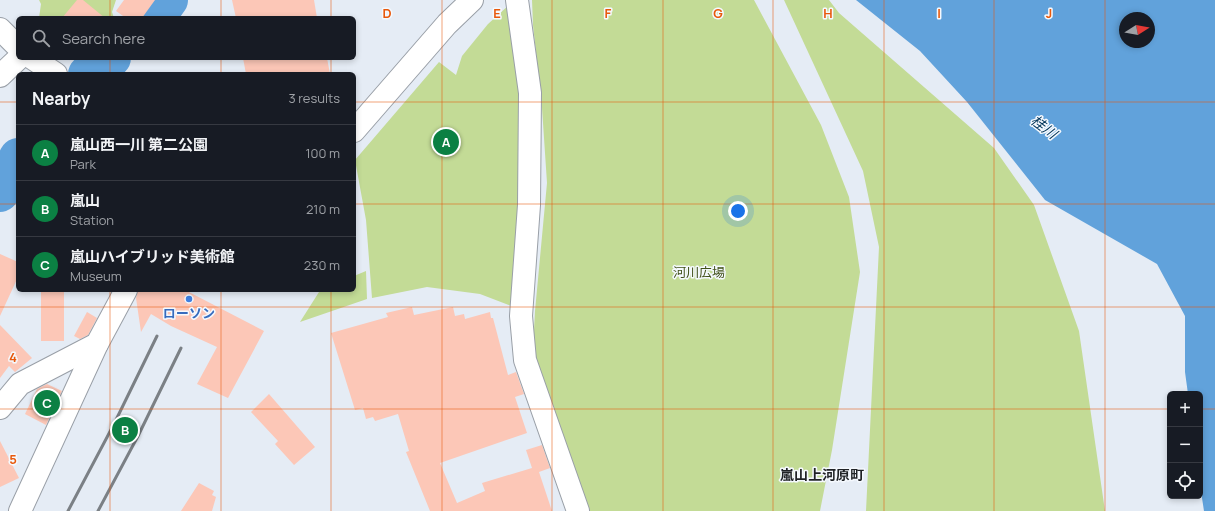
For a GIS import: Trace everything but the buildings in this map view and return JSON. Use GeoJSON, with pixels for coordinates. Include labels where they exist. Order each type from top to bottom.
{"type":"FeatureCollection","features":[{"type":"Feature","properties":{"kind":"street"},"geometry":{"type":"LineString","coordinates":[[356,129],[447,24],[472,0]]}},
{"type":"Feature","properties":{"kind":"street"},"geometry":{"type":"LineString","coordinates":[[517,0],[530,93],[529,205],[521,316],[522,338],[525,360],[578,511]]}},
{"type":"Feature","properties":{"kind":"street"},"geometry":{"type":"LineString","coordinates":[[0,29],[16,45]]}},
{"type":"Feature","properties":{"kind":"street"},"geometry":{"type":"LineString","coordinates":[[0,76],[17,60]]}},
{"type":"Feature","properties":{"kind":"street"},"geometry":{"type":"LineString","coordinates":[[35,60],[53,72]]}},
{"type":"Feature","properties":{"kind":"street"},"geometry":{"type":"LineString","coordinates":[[20,511],[97,344],[125,292]]}},
{"type":"Feature","properties":{"kind":"street"},"geometry":{"type":"LineString","coordinates":[[0,408],[20,384],[97,344]]}},
{"type":"Feature","properties":{"kind":"green space"},"geometry":{"type":"Polygon","coordinates":[[[39,0],[116,0],[112,12],[113,16],[39,16],[41,4],[39,0]]]}},
{"type":"Feature","properties":{"kind":"green space","name":"河川広場"},"geometry":{"type":"Polygon","coordinates":[[[532,0],[754,0],[821,125],[849,197],[860,272],[832,450],[820,511],[587,511],[549,404],[533,349],[535,311],[547,183],[532,0]]]}},
{"type":"Feature","properties":{"kind":"green space"},"geometry":{"type":"Polygon","coordinates":[[[784,0],[829,0],[839,13],[994,148],[1034,205],[1079,331],[1105,511],[866,511],[879,247],[863,171],[784,0]]]}},
{"type":"Feature","properties":{"kind":"green space"},"geometry":{"type":"Polygon","coordinates":[[[509,5],[523,86],[519,309],[480,294],[427,287],[372,298],[366,220],[356,159],[439,62],[456,75],[462,56],[488,24],[509,5]]]}},
{"type":"Feature","properties":{"kind":"green space"},"geometry":{"type":"Polygon","coordinates":[[[366,271],[367,299],[300,322],[319,292],[356,292],[356,275],[366,271]]]}},
{"type":"Feature","properties":{"kind":"water","name":"桂川"},"geometry":{"type":"Polygon","coordinates":[[[856,0],[1215,0],[1215,511],[1204,511],[1202,499],[1203,391],[1188,391],[1185,372],[1185,316],[1157,264],[1045,200],[967,102],[920,51],[856,0]]]}},
{"type":"Feature","properties":{"kind":"waterway"},"geometry":{"type":"LineString","coordinates":[[157,16],[169,0]]}},
{"type":"Feature","properties":{"kind":"waterway"},"geometry":{"type":"LineString","coordinates":[[90,72],[109,60]]}},
{"type":"Feature","properties":{"kind":"waterway"},"geometry":{"type":"LineString","coordinates":[[0,193],[16,161]]}},
{"type":"Feature","properties":{"kind":"railway"},"geometry":{"type":"LineString","coordinates":[[68,511],[114,424],[157,336]]}},
{"type":"Feature","properties":{"kind":"railway"},"geometry":{"type":"LineString","coordinates":[[98,511],[138,436],[181,348]]}},
{"type":"Feature","properties":{"kind":"place","name":"嵐山西一川 第二公園"},"geometry":{"type":"Point","coordinates":[446,142]}},
{"type":"Feature","properties":{"kind":"place","name":"ローソン"},"geometry":{"type":"Point","coordinates":[189,299]}},
{"type":"Feature","properties":{"kind":"place","name":"嵐山ハイブリッド美術館"},"geometry":{"type":"Point","coordinates":[47,403]}},
{"type":"Feature","properties":{"kind":"place","name":"嵐山"},"geometry":{"type":"Point","coordinates":[125,430]}},
{"type":"Feature","properties":{"kind":"district","name":"嵐山上河原町"},"geometry":{"type":"Point","coordinates":[822,475]}}]}
